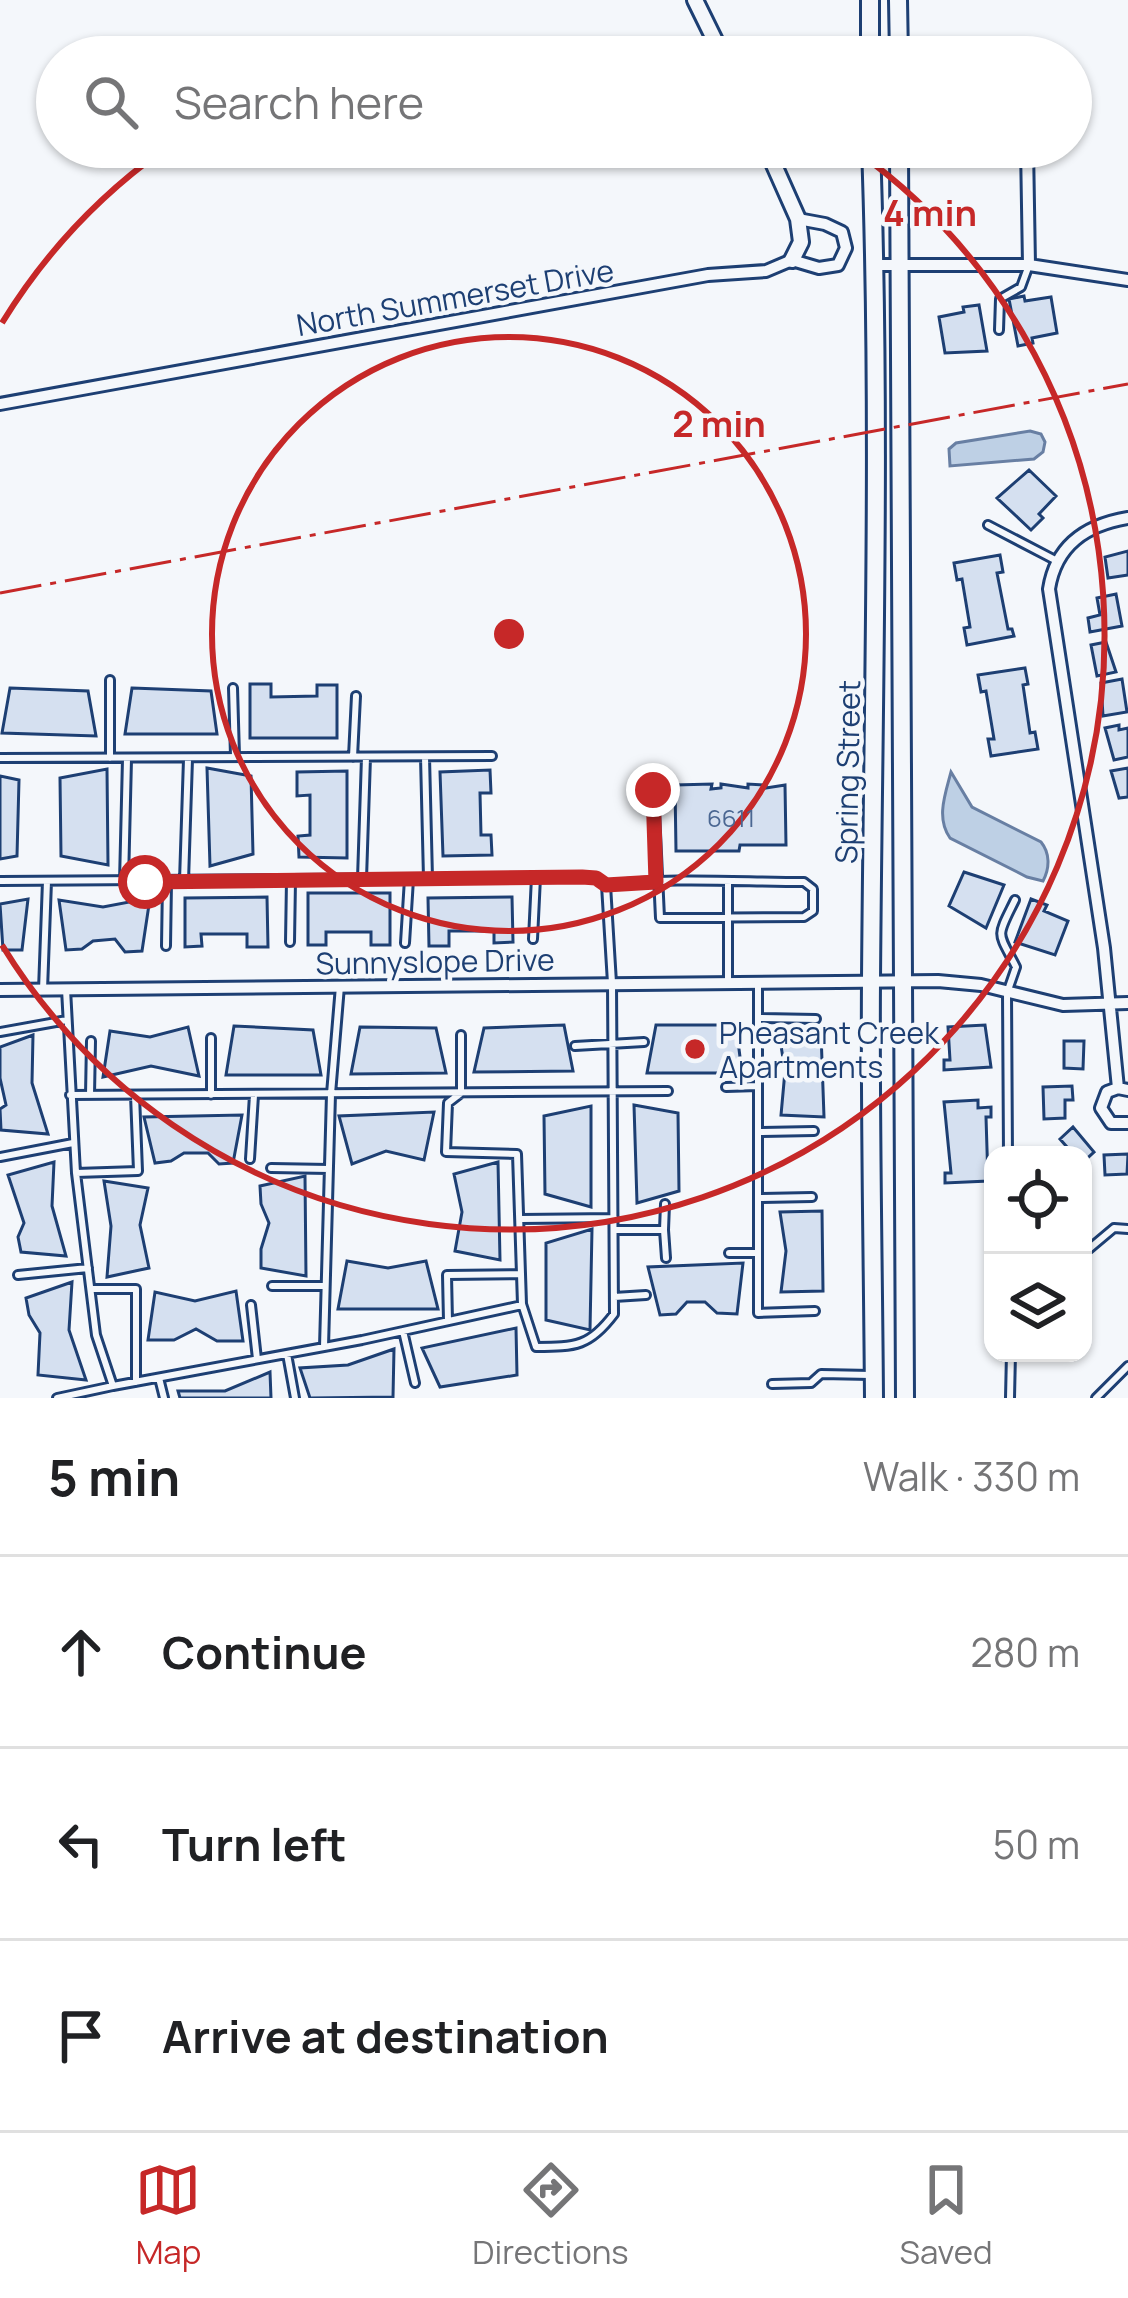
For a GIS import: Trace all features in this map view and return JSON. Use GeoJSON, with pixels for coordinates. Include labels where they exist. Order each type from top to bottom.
{"type":"FeatureCollection","features":[{"type":"Feature","properties":{"kind":"main road"},"geometry":{"type":"LineString","coordinates":[[870,0],[870,36]]}},
{"type":"Feature","properties":{"kind":"main road"},"geometry":{"type":"LineString","coordinates":[[898,0],[899,36]]}},
{"type":"Feature","properties":{"kind":"main road","name":"Spring Street"},"geometry":{"type":"LineString","coordinates":[[872,168],[874,1398]]}},
{"type":"Feature","properties":{"kind":"main road","name":"Spring Street"},"geometry":{"type":"LineString","coordinates":[[899,168],[905,1398]]}},
{"type":"Feature","properties":{"kind":"main road"},"geometry":{"type":"LineString","coordinates":[[873,1177],[905,1178]]}},
{"type":"Feature","properties":{"kind":"street"},"geometry":{"type":"LineString","coordinates":[[695,0],[713,36]]}},
{"type":"Feature","properties":{"kind":"street"},"geometry":{"type":"LineString","coordinates":[[775,168],[798,219],[801,242],[792,260]]}},
{"type":"Feature","properties":{"kind":"street"},"geometry":{"type":"LineString","coordinates":[[1027,168],[1028,265]]}},
{"type":"Feature","properties":{"kind":"street","name":"North Summerset Drive"},"geometry":{"type":"LineString","coordinates":[[0,404],[708,275],[766,271],[792,260],[818,268],[838,265],[846,248],[842,232],[798,219]]}},
{"type":"Feature","properties":{"kind":"street"},"geometry":{"type":"LineString","coordinates":[[875,265],[1028,265],[1128,280]]}},
{"type":"Feature","properties":{"kind":"street"},"geometry":{"type":"LineString","coordinates":[[1128,518],[1103,523],[1070,542],[1057,561],[1049,590],[1123,1089],[1103,1097],[1101,1108],[1111,1123],[1128,1123]]}},
{"type":"Feature","properties":{"kind":"street","name":"Sunnyslope Drive"},"geometry":{"type":"LineString","coordinates":[[0,990],[953,981],[1063,1005],[1128,1003]]}},
{"type":"Feature","properties":{"kind":"lane"},"geometry":{"type":"LineString","coordinates":[[999,330],[1000,299],[1021,287],[1028,265]]}},
{"type":"Feature","properties":{"kind":"lane"},"geometry":{"type":"LineString","coordinates":[[988,525],[1057,561]]}},
{"type":"Feature","properties":{"kind":"lane"},"geometry":{"type":"LineString","coordinates":[[110,680],[110,758]]}},
{"type":"Feature","properties":{"kind":"lane"},"geometry":{"type":"LineString","coordinates":[[233,688],[235,758]]}},
{"type":"Feature","properties":{"kind":"lane"},"geometry":{"type":"LineString","coordinates":[[352,757],[356,696]]}},
{"type":"Feature","properties":{"kind":"lane"},"geometry":{"type":"LineString","coordinates":[[0,758],[492,756]]}},
{"type":"Feature","properties":{"kind":"lane"},"geometry":{"type":"LineString","coordinates":[[362,879],[365,757]]}},
{"type":"Feature","properties":{"kind":"lane"},"geometry":{"type":"LineString","coordinates":[[425,757],[428,878]]}},
{"type":"Feature","properties":{"kind":"lane"},"geometry":{"type":"LineString","coordinates":[[124,882],[127,758]]}},
{"type":"Feature","properties":{"kind":"lane"},"geometry":{"type":"LineString","coordinates":[[184,881],[188,758]]}},
{"type":"Feature","properties":{"kind":"lane"},"geometry":{"type":"LineString","coordinates":[[0,881],[536,877],[596,878],[606,885],[656,882],[803,882],[813,889],[810,916],[660,918],[656,882],[653,790]]}},
{"type":"Feature","properties":{"kind":"lane"},"geometry":{"type":"LineString","coordinates":[[533,939],[536,877]]}},
{"type":"Feature","properties":{"kind":"lane"},"geometry":{"type":"LineString","coordinates":[[405,943],[409,879]]}},
{"type":"Feature","properties":{"kind":"lane"},"geometry":{"type":"LineString","coordinates":[[290,942],[291,880]]}},
{"type":"Feature","properties":{"kind":"lane"},"geometry":{"type":"LineString","coordinates":[[43,990],[47,881]]}},
{"type":"Feature","properties":{"kind":"lane"},"geometry":{"type":"LineString","coordinates":[[166,946],[167,881]]}},
{"type":"Feature","properties":{"kind":"lane"},"geometry":{"type":"LineString","coordinates":[[728,882],[728,982]]}},
{"type":"Feature","properties":{"kind":"lane"},"geometry":{"type":"LineString","coordinates":[[461,1093],[448,1103],[446,1152],[517,1154],[522,1304],[536,1347],[585,1343],[599,1335],[614,1314],[612,983],[606,885]]}},
{"type":"Feature","properties":{"kind":"lane"},"geometry":{"type":"LineString","coordinates":[[1008,1146],[1007,993],[1016,967],[1000,943],[1015,899]]}},
{"type":"Feature","properties":{"kind":"lane"},"geometry":{"type":"LineString","coordinates":[[758,982],[758,1313],[815,1311]]}},
{"type":"Feature","properties":{"kind":"lane"},"geometry":{"type":"LineString","coordinates":[[324,1347],[340,986]]}},
{"type":"Feature","properties":{"kind":"lane"},"geometry":{"type":"LineString","coordinates":[[65,989],[76,1173],[96,1335],[113,1386]]}},
{"type":"Feature","properties":{"kind":"lane"},"geometry":{"type":"LineString","coordinates":[[758,1018],[816,1019]]}},
{"type":"Feature","properties":{"kind":"lane"},"geometry":{"type":"LineString","coordinates":[[0,1032],[67,1020]]}},
{"type":"Feature","properties":{"kind":"lane"},"geometry":{"type":"LineString","coordinates":[[461,1035],[461,1093]]}},
{"type":"Feature","properties":{"kind":"lane"},"geometry":{"type":"LineString","coordinates":[[211,1038],[211,1095]]}},
{"type":"Feature","properties":{"kind":"lane"},"geometry":{"type":"LineString","coordinates":[[90,1096],[91,1041]]}},
{"type":"Feature","properties":{"kind":"lane"},"geometry":{"type":"LineString","coordinates":[[575,1046],[644,1042]]}},
{"type":"Feature","properties":{"kind":"lane"},"geometry":{"type":"LineString","coordinates":[[726,1087],[758,1086]]}},
{"type":"Feature","properties":{"kind":"lane"},"geometry":{"type":"LineString","coordinates":[[70,1096],[668,1091]]}},
{"type":"Feature","properties":{"kind":"lane"},"geometry":{"type":"LineString","coordinates":[[76,1173],[139,1171],[135,1095]]}},
{"type":"Feature","properties":{"kind":"lane"},"geometry":{"type":"LineString","coordinates":[[250,1160],[254,1095]]}},
{"type":"Feature","properties":{"kind":"lane"},"geometry":{"type":"LineString","coordinates":[[758,1132],[814,1131]]}},
{"type":"Feature","properties":{"kind":"lane"},"geometry":{"type":"LineString","coordinates":[[0,1157],[73,1143]]}},
{"type":"Feature","properties":{"kind":"lane"},"geometry":{"type":"LineString","coordinates":[[271,1168],[329,1169]]}},
{"type":"Feature","properties":{"kind":"lane"},"geometry":{"type":"LineString","coordinates":[[758,1198],[812,1197]]}},
{"type":"Feature","properties":{"kind":"lane"},"geometry":{"type":"LineString","coordinates":[[665,1204],[666,1258]]}},
{"type":"Feature","properties":{"kind":"lane"},"geometry":{"type":"LineString","coordinates":[[521,1219],[614,1218]]}},
{"type":"Feature","properties":{"kind":"lane"},"geometry":{"type":"LineString","coordinates":[[1092,1246],[1114,1228],[1128,1228]]}},
{"type":"Feature","properties":{"kind":"lane"},"geometry":{"type":"LineString","coordinates":[[614,1229],[664,1230]]}},
{"type":"Feature","properties":{"kind":"lane"},"geometry":{"type":"LineString","coordinates":[[728,1253],[758,1253]]}},
{"type":"Feature","properties":{"kind":"lane"},"geometry":{"type":"LineString","coordinates":[[18,1275],[88,1268]]}},
{"type":"Feature","properties":{"kind":"lane"},"geometry":{"type":"LineString","coordinates":[[448,1321],[447,1275],[520,1274]]}},
{"type":"Feature","properties":{"kind":"lane"},"geometry":{"type":"LineString","coordinates":[[272,1286],[326,1286]]}},
{"type":"Feature","properties":{"kind":"lane"},"geometry":{"type":"LineString","coordinates":[[91,1289],[136,1289],[136,1382]]}},
{"type":"Feature","properties":{"kind":"lane"},"geometry":{"type":"LineString","coordinates":[[614,1297],[646,1295]]}},
{"type":"Feature","properties":{"kind":"lane"},"geometry":{"type":"LineString","coordinates":[[57,1398],[522,1304]]}},
{"type":"Feature","properties":{"kind":"lane"},"geometry":{"type":"LineString","coordinates":[[251,1305],[256,1359]]}},
{"type":"Feature","properties":{"kind":"lane"},"geometry":{"type":"LineString","coordinates":[[403,1331],[415,1383]]}},
{"type":"Feature","properties":{"kind":"lane"},"geometry":{"type":"LineString","coordinates":[[287,1354],[296,1398]]}},
{"type":"Feature","properties":{"kind":"lane"},"geometry":{"type":"LineString","coordinates":[[1010,1398],[1011,1362]]}},
{"type":"Feature","properties":{"kind":"lane"},"geometry":{"type":"LineString","coordinates":[[1096,1398],[1128,1366]]}},
{"type":"Feature","properties":{"kind":"lane"},"geometry":{"type":"LineString","coordinates":[[772,1384],[811,1383],[820,1374],[874,1375]]}},
{"type":"Feature","properties":{"kind":"lane"},"geometry":{"type":"LineString","coordinates":[[159,1378],[164,1398]]}},
{"type":"Feature","properties":{"kind":"water"},"geometry":{"type":"Polygon","coordinates":[[[1030,431],[1041,434],[1045,442],[1043,452],[1034,459],[950,466],[949,449],[956,443],[1030,431]]]}},
{"type":"Feature","properties":{"kind":"water"},"geometry":{"type":"Polygon","coordinates":[[[951,772],[972,807],[1041,842],[1048,861],[1043,881],[950,838],[943,814],[951,772]]]}},
{"type":"Feature","properties":{"kind":"building"},"geometry":{"type":"Polygon","coordinates":[[[1024,296],[1025,301],[1051,297],[1057,333],[1018,346],[1009,299],[1024,296]]]}},
{"type":"Feature","properties":{"kind":"building"},"geometry":{"type":"Polygon","coordinates":[[[979,305],[987,351],[945,353],[939,317],[979,305]]]}},
{"type":"Feature","properties":{"kind":"building"},"geometry":{"type":"Polygon","coordinates":[[[1029,470],[1056,496],[1031,530],[997,498],[1029,470]]]}},
{"type":"Feature","properties":{"kind":"building"},"geometry":{"type":"Polygon","coordinates":[[[1128,551],[1128,575],[1108,578],[1105,557],[1128,551]]]}},
{"type":"Feature","properties":{"kind":"building"},"geometry":{"type":"Polygon","coordinates":[[[1000,555],[1003,572],[997,573],[1008,629],[1014,636],[967,645],[964,628],[970,627],[962,579],[957,580],[954,563],[1000,555]]]}},
{"type":"Feature","properties":{"kind":"building"},"geometry":{"type":"Polygon","coordinates":[[[1116,594],[1122,626],[1090,632],[1088,618],[1100,615],[1097,598],[1116,594]]]}},
{"type":"Feature","properties":{"kind":"building"},"geometry":{"type":"Polygon","coordinates":[[[1106,642],[1116,672],[1097,676],[1091,645],[1106,642]]]}},
{"type":"Feature","properties":{"kind":"building"},"geometry":{"type":"Polygon","coordinates":[[[1025,668],[1030,733],[1035,732],[1038,749],[991,756],[988,739],[994,739],[986,691],[981,692],[978,675],[1025,668]]]}},
{"type":"Feature","properties":{"kind":"building"},"geometry":{"type":"Polygon","coordinates":[[[1122,679],[1127,712],[1103,716],[1101,683],[1122,679]]]}},
{"type":"Feature","properties":{"kind":"building"},"geometry":{"type":"Polygon","coordinates":[[[250,684],[271,684],[271,697],[317,696],[317,685],[337,685],[337,738],[250,738],[250,684]]]}},
{"type":"Feature","properties":{"kind":"building"},"geometry":{"type":"Polygon","coordinates":[[[10,688],[88,691],[96,736],[2,733],[10,688]]]}},
{"type":"Feature","properties":{"kind":"building"},"geometry":{"type":"Polygon","coordinates":[[[132,688],[211,691],[217,734],[125,734],[132,688]]]}},
{"type":"Feature","properties":{"kind":"building"},"geometry":{"type":"Polygon","coordinates":[[[1119,725],[1119,730],[1128,728],[1128,757],[1114,760],[1105,728],[1119,725]]]}},
{"type":"Feature","properties":{"kind":"building"},"geometry":{"type":"Polygon","coordinates":[[[207,768],[251,776],[253,854],[210,866],[207,768]]]}},
{"type":"Feature","properties":{"kind":"building"},"geometry":{"type":"Polygon","coordinates":[[[1128,768],[1128,797],[1119,798],[1111,771],[1128,768]]]}},
{"type":"Feature","properties":{"kind":"building"},"geometry":{"type":"Polygon","coordinates":[[[107,769],[108,865],[61,856],[60,778],[107,769]]]}},
{"type":"Feature","properties":{"kind":"building"},"geometry":{"type":"Polygon","coordinates":[[[490,770],[491,793],[480,793],[481,835],[491,835],[492,855],[443,856],[440,772],[490,770]]]}},
{"type":"Feature","properties":{"kind":"building"},"geometry":{"type":"Polygon","coordinates":[[[347,771],[347,858],[299,857],[298,836],[310,835],[310,795],[297,796],[297,772],[347,771]]]}},
{"type":"Feature","properties":{"kind":"building"},"geometry":{"type":"Polygon","coordinates":[[[0,776],[19,780],[17,856],[0,859],[0,776]]]}},
{"type":"Feature","properties":{"kind":"building"},"geometry":{"type":"Polygon","coordinates":[[[712,784],[711,789],[721,784],[785,785],[786,845],[676,851],[675,785],[712,784]]]}},
{"type":"Feature","properties":{"kind":"building"},"geometry":{"type":"Polygon","coordinates":[[[964,872],[1004,885],[986,928],[949,906],[964,872]]]}},
{"type":"Feature","properties":{"kind":"building"},"geometry":{"type":"Polygon","coordinates":[[[308,893],[390,893],[390,945],[371,945],[371,932],[326,932],[326,945],[308,945],[308,893]]]}},
{"type":"Feature","properties":{"kind":"building"},"geometry":{"type":"Polygon","coordinates":[[[267,897],[268,947],[247,947],[247,934],[201,934],[202,946],[185,947],[185,898],[267,897]]]}},
{"type":"Feature","properties":{"kind":"building"},"geometry":{"type":"Polygon","coordinates":[[[512,897],[513,942],[494,943],[494,931],[449,931],[449,946],[429,946],[428,898],[512,897]]]}},
{"type":"Feature","properties":{"kind":"building"},"geometry":{"type":"Polygon","coordinates":[[[150,898],[142,951],[125,952],[115,939],[66,950],[59,900],[103,907],[150,898]]]}},
{"type":"Feature","properties":{"kind":"building"},"geometry":{"type":"Polygon","coordinates":[[[28,899],[22,950],[3,950],[0,904],[28,899]]]}},
{"type":"Feature","properties":{"kind":"building"},"geometry":{"type":"Polygon","coordinates":[[[1031,899],[1047,905],[1044,911],[1068,921],[1055,955],[1015,942],[1031,899]]]}},
{"type":"Feature","properties":{"kind":"building"},"geometry":{"type":"Polygon","coordinates":[[[564,1025],[573,1071],[474,1072],[484,1028],[564,1025]]]}},
{"type":"Feature","properties":{"kind":"building","name":"Pheasant Creek Apartments"},"geometry":{"type":"Polygon","coordinates":[[[656,1025],[736,1025],[742,1073],[647,1073],[656,1025]]]}},
{"type":"Feature","properties":{"kind":"building"},"geometry":{"type":"Polygon","coordinates":[[[985,1025],[991,1067],[944,1070],[944,1060],[950,1060],[948,1027],[985,1025]]]}},
{"type":"Feature","properties":{"kind":"building"},"geometry":{"type":"Polygon","coordinates":[[[234,1026],[313,1030],[321,1075],[226,1075],[234,1026]]]}},
{"type":"Feature","properties":{"kind":"building"},"geometry":{"type":"Polygon","coordinates":[[[188,1027],[199,1076],[151,1066],[103,1077],[110,1031],[150,1037],[188,1027]]]}},
{"type":"Feature","properties":{"kind":"building"},"geometry":{"type":"Polygon","coordinates":[[[360,1027],[436,1028],[446,1073],[351,1074],[360,1027]]]}},
{"type":"Feature","properties":{"kind":"building","name":"Pheasant Creek Apartments"},"geometry":{"type":"Polygon","coordinates":[[[779,1033],[821,1033],[824,1117],[781,1115],[785,1071],[779,1033]]]}},
{"type":"Feature","properties":{"kind":"building"},"geometry":{"type":"Polygon","coordinates":[[[33,1035],[32,1083],[48,1134],[1,1130],[0,1109],[6,1105],[0,1047],[33,1035]]]}},
{"type":"Feature","properties":{"kind":"building"},"geometry":{"type":"Polygon","coordinates":[[[1064,1041],[1084,1041],[1083,1069],[1064,1068],[1064,1041]]]}},
{"type":"Feature","properties":{"kind":"building"},"geometry":{"type":"Polygon","coordinates":[[[1072,1086],[1073,1100],[1065,1100],[1065,1118],[1044,1119],[1043,1087],[1072,1086]]]}},
{"type":"Feature","properties":{"kind":"building"},"geometry":{"type":"Polygon","coordinates":[[[978,1100],[978,1108],[991,1107],[991,1117],[986,1117],[984,1181],[945,1183],[945,1173],[951,1173],[944,1102],[978,1100]]]}},
{"type":"Feature","properties":{"kind":"building","name":"Pheasant Creek Apartments"},"geometry":{"type":"Polygon","coordinates":[[[634,1105],[678,1113],[679,1191],[637,1203],[634,1105]]]}},
{"type":"Feature","properties":{"kind":"building"},"geometry":{"type":"Polygon","coordinates":[[[591,1106],[591,1207],[545,1194],[544,1116],[591,1106]]]}},
{"type":"Feature","properties":{"kind":"building"},"geometry":{"type":"Polygon","coordinates":[[[434,1112],[424,1160],[386,1151],[352,1164],[339,1116],[434,1112]]]}},
{"type":"Feature","properties":{"kind":"building"},"geometry":{"type":"Polygon","coordinates":[[[242,1115],[233,1163],[219,1164],[208,1153],[184,1153],[155,1163],[144,1117],[242,1115]]]}},
{"type":"Feature","properties":{"kind":"building"},"geometry":{"type":"Polygon","coordinates":[[[1073,1127],[1089,1146],[1066,1146],[1060,1139],[1073,1127]]]}},
{"type":"Feature","properties":{"kind":"building"},"geometry":{"type":"Polygon","coordinates":[[[1128,1154],[1127,1174],[1105,1175],[1104,1155],[1128,1154]]]}},
{"type":"Feature","properties":{"kind":"building"},"geometry":{"type":"Polygon","coordinates":[[[54,1162],[52,1206],[66,1256],[21,1252],[18,1237],[24,1223],[8,1175],[54,1162]]]}},
{"type":"Feature","properties":{"kind":"building"},"geometry":{"type":"Polygon","coordinates":[[[498,1162],[500,1260],[455,1251],[462,1212],[454,1174],[498,1162]]]}},
{"type":"Feature","properties":{"kind":"building"},"geometry":{"type":"Polygon","coordinates":[[[305,1176],[306,1276],[261,1268],[269,1223],[260,1186],[305,1176]]]}},
{"type":"Feature","properties":{"kind":"building"},"geometry":{"type":"Polygon","coordinates":[[[104,1181],[148,1188],[140,1225],[149,1268],[107,1277],[111,1226],[104,1181]]]}},
{"type":"Feature","properties":{"kind":"building"},"geometry":{"type":"Polygon","coordinates":[[[822,1211],[823,1291],[781,1292],[786,1251],[780,1212],[822,1211]]]}},
{"type":"Feature","properties":{"kind":"building"},"geometry":{"type":"Polygon","coordinates":[[[592,1229],[590,1330],[546,1320],[546,1243],[592,1229]]]}},
{"type":"Feature","properties":{"kind":"building"},"geometry":{"type":"Polygon","coordinates":[[[347,1261],[388,1268],[426,1261],[438,1309],[338,1309],[347,1261]]]}},
{"type":"Feature","properties":{"kind":"building"},"geometry":{"type":"Polygon","coordinates":[[[743,1263],[737,1314],[717,1313],[705,1302],[687,1302],[676,1314],[660,1315],[648,1267],[743,1263]]]}},
{"type":"Feature","properties":{"kind":"building"},"geometry":{"type":"Polygon","coordinates":[[[72,1282],[69,1330],[86,1380],[38,1375],[40,1333],[26,1298],[72,1282]]]}},
{"type":"Feature","properties":{"kind":"building"},"geometry":{"type":"Polygon","coordinates":[[[236,1291],[243,1341],[217,1341],[196,1329],[174,1340],[148,1340],[155,1292],[195,1301],[236,1291]]]}},
{"type":"Feature","properties":{"kind":"building"},"geometry":{"type":"Polygon","coordinates":[[[516,1328],[517,1375],[440,1387],[422,1348],[516,1328]]]}},
{"type":"Feature","properties":{"kind":"building"},"geometry":{"type":"Polygon","coordinates":[[[394,1349],[393,1397],[310,1398],[300,1368],[348,1365],[394,1349]]]}},
{"type":"Feature","properties":{"kind":"building"},"geometry":{"type":"Polygon","coordinates":[[[270,1372],[271,1398],[180,1398],[178,1391],[225,1391],[270,1372]]]}},
{"type":"Feature","properties":{"kind":"power"},"geometry":{"type":"LineString","coordinates":[[0,593],[1128,384]]}},
{"type":"Feature","properties":{"kind":"place","name":"Pheasant Creek Apartments"},"geometry":{"type":"Point","coordinates":[695,1049]}},
{"type":"Feature","properties":{"kind":"route"},"geometry":{"type":"LineString","coordinates":[[145,882],[582,877],[606,885],[656,882],[653,790]]}}]}
